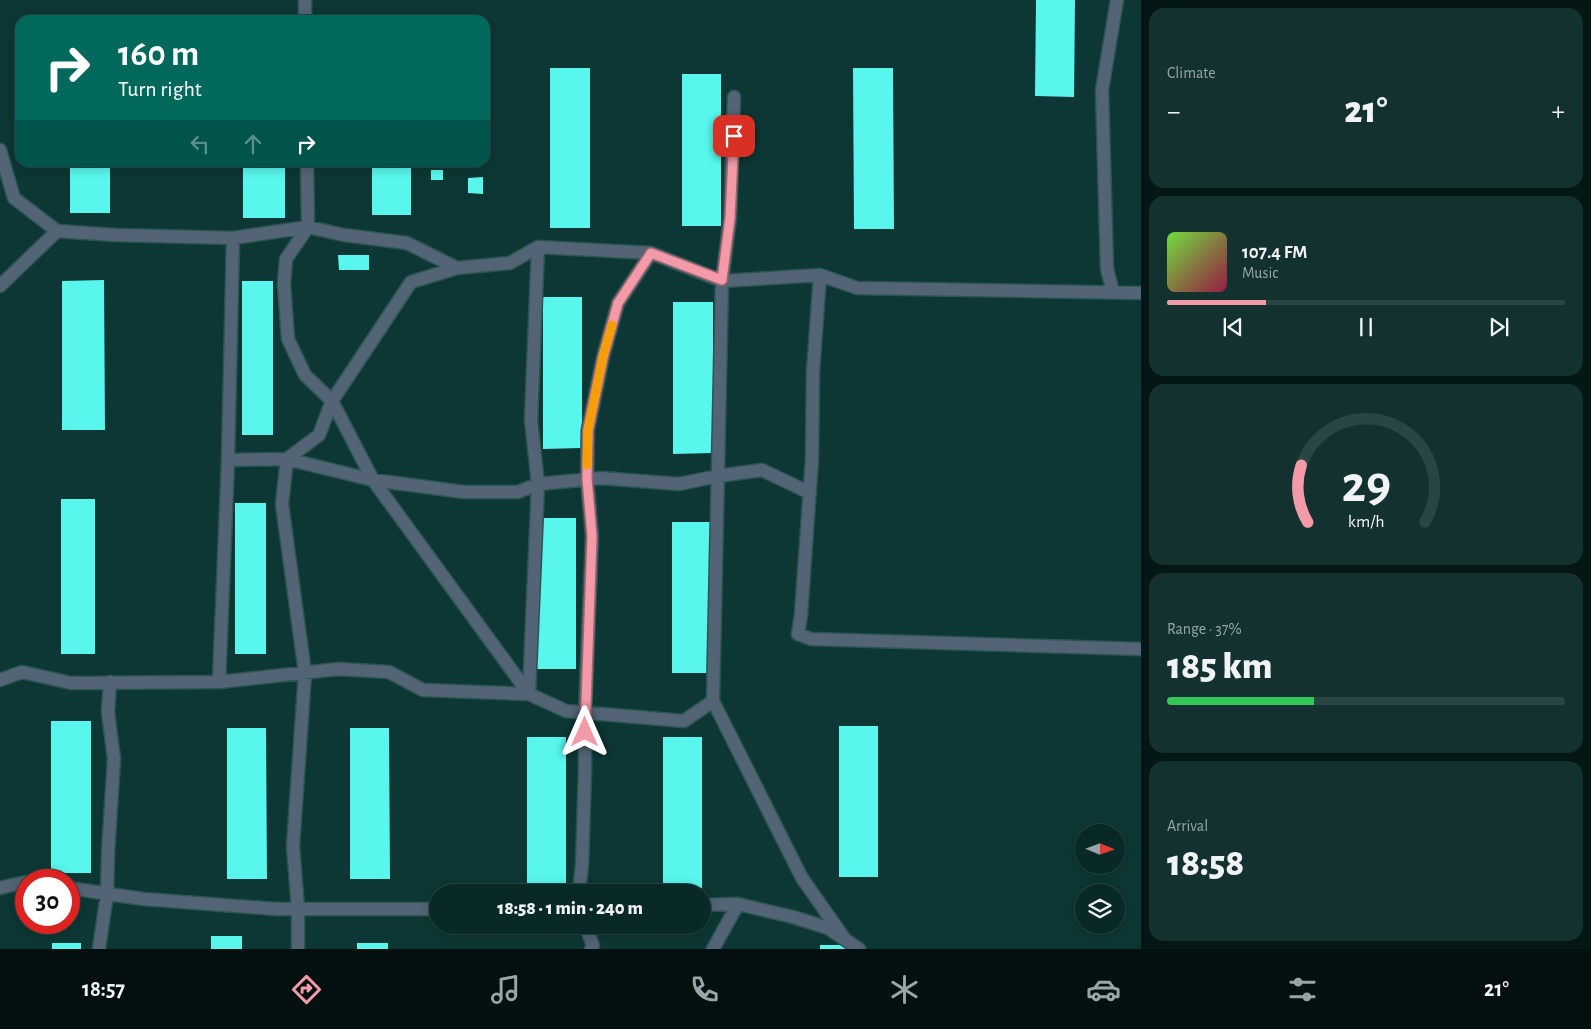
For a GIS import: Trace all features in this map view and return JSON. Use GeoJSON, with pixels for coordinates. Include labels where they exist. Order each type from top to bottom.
{"type":"FeatureCollection","features":[{"type":"Feature","properties":{"kind":"street"},"geometry":{"type":"LineString","coordinates":[[305,0],[305,15]]}},
{"type":"Feature","properties":{"kind":"street"},"geometry":{"type":"LineString","coordinates":[[1113,292],[1107,269],[1102,90],[1116,0]]}},
{"type":"Feature","properties":{"kind":"street"},"geometry":{"type":"LineString","coordinates":[[734,97],[730,218],[722,280],[713,701],[802,878],[844,938]]}},
{"type":"Feature","properties":{"kind":"street"},"geometry":{"type":"LineString","coordinates":[[0,150],[14,198],[57,232],[115,236],[233,238],[308,227],[407,243],[456,268]]}},
{"type":"Feature","properties":{"kind":"street"},"geometry":{"type":"LineString","coordinates":[[307,167],[308,227],[286,259],[284,284],[288,339],[305,375],[332,401],[373,480],[529,694]]}},
{"type":"Feature","properties":{"kind":"street"},"geometry":{"type":"LineString","coordinates":[[0,286],[57,232]]}},
{"type":"Feature","properties":{"kind":"street"},"geometry":{"type":"LineString","coordinates":[[219,682],[228,460],[233,238]]}},
{"type":"Feature","properties":{"kind":"street"},"geometry":{"type":"LineString","coordinates":[[298,949],[298,909],[293,846],[305,673],[282,504],[287,459],[319,435],[332,401],[411,282],[456,268],[510,263],[538,247],[651,253],[722,280],[820,275],[857,288],[1141,293]]}},
{"type":"Feature","properties":{"kind":"street"},"geometry":{"type":"LineString","coordinates":[[529,694],[538,484],[531,420],[538,247]]}},
{"type":"Feature","properties":{"kind":"street"},"geometry":{"type":"LineString","coordinates":[[580,884],[586,771],[584,712],[592,536],[587,479],[588,430],[603,357],[618,303],[651,253]]}},
{"type":"Feature","properties":{"kind":"street"},"geometry":{"type":"LineString","coordinates":[[820,275],[813,372],[810,493],[798,634],[811,639],[1141,649]]}},
{"type":"Feature","properties":{"kind":"street"},"geometry":{"type":"LineString","coordinates":[[228,460],[287,459],[373,480],[464,492],[518,492],[538,484],[601,478],[679,484],[762,470],[810,493]]}},
{"type":"Feature","properties":{"kind":"street"},"geometry":{"type":"LineString","coordinates":[[0,680],[22,672],[71,683],[219,682],[338,668],[389,672],[423,690],[529,694],[566,711],[684,721],[713,701]]}},
{"type":"Feature","properties":{"kind":"street"},"geometry":{"type":"LineString","coordinates":[[99,949],[107,894],[114,759],[108,712],[110,682]]}},
{"type":"Feature","properties":{"kind":"street"},"geometry":{"type":"LineString","coordinates":[[0,888],[15,885]]}},
{"type":"Feature","properties":{"kind":"street"},"geometry":{"type":"LineString","coordinates":[[80,890],[143,899],[276,909],[429,909]]}},
{"type":"Feature","properties":{"kind":"street"},"geometry":{"type":"LineString","coordinates":[[713,949],[738,904]]}},
{"type":"Feature","properties":{"kind":"street"},"geometry":{"type":"LineString","coordinates":[[711,905],[738,904],[793,917],[828,928],[859,949]]}},
{"type":"Feature","properties":{"kind":"street"},"geometry":{"type":"LineString","coordinates":[[589,934],[593,945],[591,949]]}},
{"type":"Feature","properties":{"kind":"building"},"geometry":{"type":"Polygon","coordinates":[[[1036,0],[1075,0],[1074,97],[1035,96],[1036,0]]]}},
{"type":"Feature","properties":{"kind":"building"},"geometry":{"type":"Polygon","coordinates":[[[550,68],[590,68],[590,228],[550,228],[550,68]]]}},
{"type":"Feature","properties":{"kind":"building"},"geometry":{"type":"Polygon","coordinates":[[[853,68],[893,68],[894,229],[854,229],[853,68]]]}},
{"type":"Feature","properties":{"kind":"building"},"geometry":{"type":"Polygon","coordinates":[[[682,74],[721,74],[721,226],[682,226],[682,74]]]}},
{"type":"Feature","properties":{"kind":"building"},"geometry":{"type":"Polygon","coordinates":[[[70,167],[110,167],[110,213],[70,213],[70,167]]]}},
{"type":"Feature","properties":{"kind":"building"},"geometry":{"type":"Polygon","coordinates":[[[243,167],[285,167],[285,218],[243,218],[243,167]]]}},
{"type":"Feature","properties":{"kind":"building"},"geometry":{"type":"Polygon","coordinates":[[[372,167],[411,167],[411,215],[372,215],[372,167]]]}},
{"type":"Feature","properties":{"kind":"building"},"geometry":{"type":"Polygon","coordinates":[[[431,170],[443,170],[443,180],[431,180],[431,170]]]}},
{"type":"Feature","properties":{"kind":"building"},"geometry":{"type":"Polygon","coordinates":[[[483,177],[483,194],[468,193],[468,178],[483,177]]]}},
{"type":"Feature","properties":{"kind":"building"},"geometry":{"type":"Polygon","coordinates":[[[338,255],[369,255],[369,270],[339,270],[338,255]]]}},
{"type":"Feature","properties":{"kind":"building"},"geometry":{"type":"Polygon","coordinates":[[[104,280],[105,430],[62,430],[62,281],[104,280]]]}},
{"type":"Feature","properties":{"kind":"building"},"geometry":{"type":"Polygon","coordinates":[[[242,281],[273,281],[273,435],[242,435],[242,281]]]}},
{"type":"Feature","properties":{"kind":"building"},"geometry":{"type":"Polygon","coordinates":[[[543,297],[582,297],[582,448],[543,449],[543,297]]]}},
{"type":"Feature","properties":{"kind":"building"},"geometry":{"type":"Polygon","coordinates":[[[673,302],[713,302],[713,453],[673,454],[673,302]]]}},
{"type":"Feature","properties":{"kind":"building"},"geometry":{"type":"Polygon","coordinates":[[[61,499],[95,499],[95,654],[61,654],[61,499]]]}},
{"type":"Feature","properties":{"kind":"building"},"geometry":{"type":"Polygon","coordinates":[[[235,503],[266,503],[266,654],[235,654],[235,503]]]}},
{"type":"Feature","properties":{"kind":"building"},"geometry":{"type":"Polygon","coordinates":[[[537,518],[576,518],[576,669],[537,669],[537,518]]]}},
{"type":"Feature","properties":{"kind":"building"},"geometry":{"type":"Polygon","coordinates":[[[672,522],[711,522],[712,673],[672,673],[672,522]]]}},
{"type":"Feature","properties":{"kind":"building"},"geometry":{"type":"Polygon","coordinates":[[[51,721],[91,721],[91,873],[80,873],[80,869],[51,869],[51,721]]]}},
{"type":"Feature","properties":{"kind":"building"},"geometry":{"type":"Polygon","coordinates":[[[839,726],[878,726],[878,877],[839,877],[839,726]]]}},
{"type":"Feature","properties":{"kind":"building"},"geometry":{"type":"Polygon","coordinates":[[[227,728],[266,728],[267,879],[227,879],[227,728]]]}},
{"type":"Feature","properties":{"kind":"building"},"geometry":{"type":"Polygon","coordinates":[[[350,728],[389,728],[390,879],[350,879],[350,728]]]}},
{"type":"Feature","properties":{"kind":"building"},"geometry":{"type":"Polygon","coordinates":[[[527,737],[566,737],[566,884],[527,884],[527,737]]]}},
{"type":"Feature","properties":{"kind":"building"},"geometry":{"type":"Polygon","coordinates":[[[663,737],[702,737],[702,884],[663,884],[663,737]]]}},
{"type":"Feature","properties":{"kind":"building"},"geometry":{"type":"Polygon","coordinates":[[[211,936],[242,936],[242,949],[211,949],[211,936]]]}},
{"type":"Feature","properties":{"kind":"building"},"geometry":{"type":"Polygon","coordinates":[[[52,943],[81,943],[81,949],[52,949],[52,943]]]}},
{"type":"Feature","properties":{"kind":"building"},"geometry":{"type":"Polygon","coordinates":[[[357,943],[388,943],[388,949],[357,949],[357,943]]]}},
{"type":"Feature","properties":{"kind":"building"},"geometry":{"type":"Polygon","coordinates":[[[820,945],[852,945],[852,949],[820,949],[820,945]]]}},
{"type":"Feature","properties":{"kind":"slow traffic"},"geometry":{"type":"LineString","coordinates":[[587,465],[588,430],[603,357],[612,325]]}},
{"type":"Feature","properties":{"kind":"route"},"geometry":{"type":"LineString","coordinates":[[585,732],[584,712],[592,536],[587,479],[588,430],[603,357],[618,303],[651,253],[722,280],[730,218],[734,136]]}}]}
